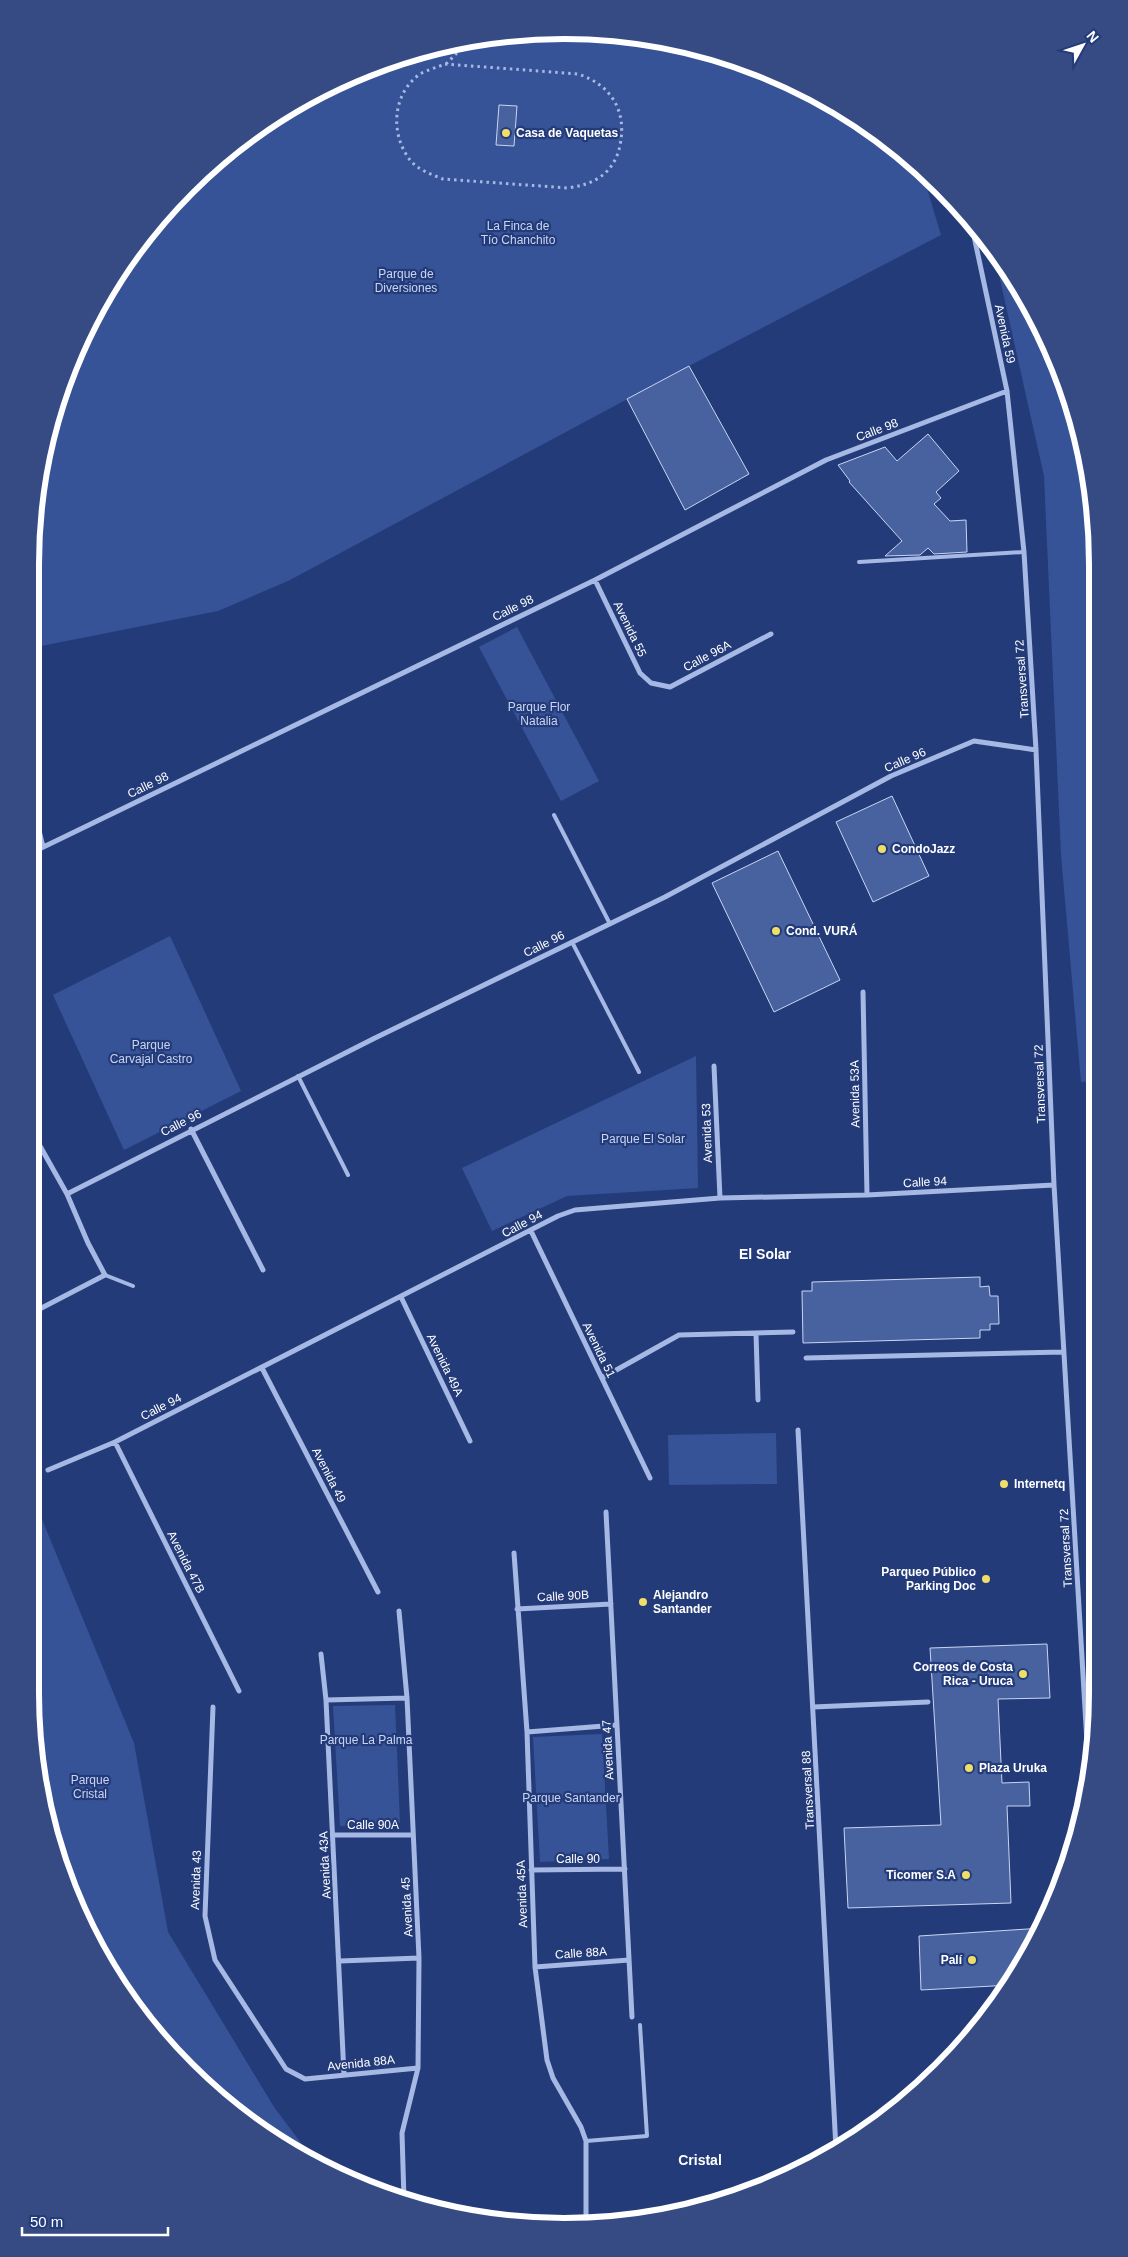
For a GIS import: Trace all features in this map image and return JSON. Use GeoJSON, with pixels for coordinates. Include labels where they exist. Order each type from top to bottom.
{"type":"FeatureCollection","features":[{"type":"Feature","properties":{"kind":"street","name":"Avenida 59"},"geometry":{"type":"LineString","coordinates":[[974,236],[1007,391]]}},
{"type":"Feature","properties":{"kind":"street","name":"Transversal 72"},"geometry":{"type":"LineString","coordinates":[[1007,391],[1024,552],[1036,750],[1054,1185],[1087,1740]]}},
{"type":"Feature","properties":{"kind":"street","name":"Calle 98"},"geometry":{"type":"LineString","coordinates":[[39,849],[595,580],[826,460],[1007,391]]}},
{"type":"Feature","properties":{"kind":"street","name":"Avenida 55"},"geometry":{"type":"LineString","coordinates":[[595,580],[640,673],[651,683]]}},
{"type":"Feature","properties":{"kind":"street","name":"Calle 96A"},"geometry":{"type":"LineString","coordinates":[[651,683],[670,688],[771,634]]}},
{"type":"Feature","properties":{"kind":"street","name":"Calle 96"},"geometry":{"type":"LineString","coordinates":[[66,1194],[191,1129],[610,924],[891,776],[974,741],[1036,750]]}},
{"type":"Feature","properties":{"kind":"street"},"geometry":{"type":"LineString","coordinates":[[39,830],[43,847]]}},
{"type":"Feature","properties":{"kind":"street","name":"Avenida 53A"},"geometry":{"type":"LineString","coordinates":[[863,992],[866,1196]]}},
{"type":"Feature","properties":{"kind":"street","name":"Avenida 53"},"geometry":{"type":"LineString","coordinates":[[714,1066],[720,1198]]}},
{"type":"Feature","properties":{"kind":"street"},"geometry":{"type":"LineString","coordinates":[[191,1129],[264,1270]]}},
{"type":"Feature","properties":{"kind":"street"},"geometry":{"type":"LineString","coordinates":[[39,1146],[66,1194],[105,1275],[39,1309]]}},
{"type":"Feature","properties":{"kind":"street","name":"Calle 94"},"geometry":{"type":"LineString","coordinates":[[48,1470],[115,1442],[558,1216],[575,1210],[720,1198],[866,1196],[1054,1185]]}},
{"type":"Feature","properties":{"kind":"street","name":"Avenida 51"},"geometry":{"type":"LineString","coordinates":[[531,1231],[650,1478]]}},
{"type":"Feature","properties":{"kind":"street","name":"Avenida 49A"},"geometry":{"type":"LineString","coordinates":[[401,1297],[470,1442]]}},
{"type":"Feature","properties":{"kind":"street"},"geometry":{"type":"LineString","coordinates":[[602,1378],[679,1335],[793,1332]]}},
{"type":"Feature","properties":{"kind":"street"},"geometry":{"type":"LineString","coordinates":[[756,1333],[758,1400]]}},
{"type":"Feature","properties":{"kind":"street"},"geometry":{"type":"LineString","coordinates":[[806,1358],[1064,1352]]}},
{"type":"Feature","properties":{"kind":"street","name":"Avenida 49"},"geometry":{"type":"LineString","coordinates":[[262,1368],[378,1592]]}},
{"type":"Feature","properties":{"kind":"street","name":"Transversal 88"},"geometry":{"type":"LineString","coordinates":[[798,1430],[836,2143]]}},
{"type":"Feature","properties":{"kind":"street","name":"Avenida 47B"},"geometry":{"type":"LineString","coordinates":[[115,1442],[239,1691]]}},
{"type":"Feature","properties":{"kind":"street","name":"Avenida 47"},"geometry":{"type":"LineString","coordinates":[[606,1512],[632,2017]]}},
{"type":"Feature","properties":{"kind":"street","name":"Avenida 45A"},"geometry":{"type":"LineString","coordinates":[[514,1553],[527,1732],[535,1966],[547,2060],[553,2078],[581,2127],[586,2141],[586,2217]]}},
{"type":"Feature","properties":{"kind":"street","name":"Calle 90B"},"geometry":{"type":"LineString","coordinates":[[517,1609],[611,1604]]}},
{"type":"Feature","properties":{"kind":"street","name":"Avenida 45"},"geometry":{"type":"LineString","coordinates":[[399,1611],[407,1698],[419,1958],[418,2068],[402,2133],[404,2193]]}},
{"type":"Feature","properties":{"kind":"street","name":"Avenida 43A"},"geometry":{"type":"LineString","coordinates":[[321,1654],[326,1700],[344,2075]]}},
{"type":"Feature","properties":{"kind":"street"},"geometry":{"type":"LineString","coordinates":[[326,1700],[407,1698]]}},
{"type":"Feature","properties":{"kind":"street"},"geometry":{"type":"LineString","coordinates":[[813,1706],[928,1702]]}},
{"type":"Feature","properties":{"kind":"street","name":"Avenida 43"},"geometry":{"type":"LineString","coordinates":[[213,1707],[205,1916],[215,1960],[286,2069],[305,2079]]}},
{"type":"Feature","properties":{"kind":"street"},"geometry":{"type":"LineString","coordinates":[[527,1732],[617,1725]]}},
{"type":"Feature","properties":{"kind":"street","name":"Calle 90A"},"geometry":{"type":"LineString","coordinates":[[333,1835],[413,1835]]}},
{"type":"Feature","properties":{"kind":"street","name":"Calle 90"},"geometry":{"type":"LineString","coordinates":[[531,1870],[625,1869]]}},
{"type":"Feature","properties":{"kind":"street"},"geometry":{"type":"LineString","coordinates":[[340,1961],[419,1958]]}},
{"type":"Feature","properties":{"kind":"street","name":"Calle 88A"},"geometry":{"type":"LineString","coordinates":[[535,1966],[629,1960]]}},
{"type":"Feature","properties":{"kind":"street","name":"Avenida 88A"},"geometry":{"type":"LineString","coordinates":[[305,2079],[418,2068]]}},
{"type":"Feature","properties":{"kind":"lane"},"geometry":{"type":"LineString","coordinates":[[859,562],[1024,552]]}},
{"type":"Feature","properties":{"kind":"lane"},"geometry":{"type":"LineString","coordinates":[[554,815],[610,924]]}},
{"type":"Feature","properties":{"kind":"lane"},"geometry":{"type":"LineString","coordinates":[[572,942],[639,1072]]}},
{"type":"Feature","properties":{"kind":"lane"},"geometry":{"type":"LineString","coordinates":[[298,1076],[348,1174]]}},
{"type":"Feature","properties":{"kind":"lane"},"geometry":{"type":"LineString","coordinates":[[105,1275],[133,1286]]}},
{"type":"Feature","properties":{"kind":"lane"},"geometry":{"type":"LineString","coordinates":[[586,2141],[646,2136],[640,2025]]}},
{"type":"Feature","properties":{"kind":"path"},"geometry":{"type":"LineString","coordinates":[[445,64],[578,74],[588,78],[606,89],[619,108],[624,129],[618,157],[602,176],[587,184],[568,188],[443,179],[425,172],[410,161],[400,145],[396,125],[398,106],[406,88],[421,74],[445,64],[460,49]]}},
{"type":"Feature","properties":{"kind":"green space","name":"Parque de Diversiones"},"geometry":{"type":"Polygon","coordinates":[[[564,39],[633,43],[700,57],[733,67],[796,93],[856,127],[884,147],[926,184],[941,235],[689,366],[290,580],[218,611],[39,646],[39,564],[43,495],[57,428],[79,363],[109,301],[127,272],[169,218],[218,169],[244,147],[301,109],[363,79],[395,67],[462,49],[495,43],[530,40],[564,39]]]}},
{"type":"Feature","properties":{"kind":"green space"},"geometry":{"type":"Polygon","coordinates":[[[997,267],[1019,301],[1049,363],[1071,428],[1085,495],[1089,564],[1089,1081],[1081,1082],[1061,855],[1044,476],[997,267]]]}},
{"type":"Feature","properties":{"kind":"green space","name":"Parque Flor Natalia"},"geometry":{"type":"Polygon","coordinates":[[[517,627],[599,781],[561,801],[479,647],[517,627]]]}},
{"type":"Feature","properties":{"kind":"green space","name":"Parque Carvajal Castro"},"geometry":{"type":"Polygon","coordinates":[[[170,936],[241,1091],[124,1150],[53,995],[170,936]]]}},
{"type":"Feature","properties":{"kind":"green space","name":"Parque El Solar"},"geometry":{"type":"Polygon","coordinates":[[[696,1056],[698,1188],[567,1196],[492,1231],[462,1168],[696,1056]]]}},
{"type":"Feature","properties":{"kind":"green space"},"geometry":{"type":"Polygon","coordinates":[[[776,1433],[777,1484],[669,1485],[668,1435],[776,1433]]]}},
{"type":"Feature","properties":{"kind":"green space","name":"Parque Cristal"},"geometry":{"type":"Polygon","coordinates":[[[41,1517],[134,1743],[168,1932],[274,2107],[307,2151],[244,2110],[218,2088],[169,2039],[147,2013],[109,1956],[79,1894],[57,1829],[43,1762],[39,1693],[39,1518],[41,1517]]]}},
{"type":"Feature","properties":{"kind":"green space","name":"Parque La Palma"},"geometry":{"type":"Polygon","coordinates":[[[395,1705],[400,1823],[340,1826],[333,1706],[395,1705]]]}},
{"type":"Feature","properties":{"kind":"green space","name":"Parque Santander"},"geometry":{"type":"Polygon","coordinates":[[[602,1734],[609,1859],[540,1862],[533,1737],[602,1734]]]}},
{"type":"Feature","properties":{"kind":"building","name":"Casa de Vaquetas"},"geometry":{"type":"Polygon","coordinates":[[[499,105],[517,106],[514,146],[496,145],[499,105]]]}},
{"type":"Feature","properties":{"kind":"building"},"geometry":{"type":"Polygon","coordinates":[[[689,366],[749,474],[685,510],[627,399],[689,366]]]}},
{"type":"Feature","properties":{"kind":"building"},"geometry":{"type":"Polygon","coordinates":[[[928,434],[959,471],[936,492],[941,498],[934,504],[950,521],[966,520],[967,552],[934,554],[928,548],[920,555],[885,556],[902,541],[849,482],[838,465],[885,447],[897,461],[928,434]]]}},
{"type":"Feature","properties":{"kind":"building","name":"CondoJazz"},"geometry":{"type":"Polygon","coordinates":[[[892,796],[929,876],[873,902],[836,822],[892,796]]]}},
{"type":"Feature","properties":{"kind":"building","name":"Cond. VURÁ"},"geometry":{"type":"Polygon","coordinates":[[[778,851],[840,980],[774,1012],[712,883],[778,851]]]}},
{"type":"Feature","properties":{"kind":"building"},"geometry":{"type":"Polygon","coordinates":[[[980,1277],[980,1287],[989,1286],[990,1296],[998,1296],[999,1324],[990,1324],[990,1330],[980,1330],[980,1338],[803,1343],[802,1291],[812,1291],[812,1282],[980,1277]]]}},
{"type":"Feature","properties":{"kind":"building","name":"Plaza Uruka"},"geometry":{"type":"Polygon","coordinates":[[[1047,1644],[1050,1698],[998,1699],[1002,1783],[1029,1782],[1030,1806],[1007,1806],[1011,1903],[848,1908],[844,1828],[941,1825],[930,1648],[1047,1644]]]}},
{"type":"Feature","properties":{"kind":"building","name":"Palí"},"geometry":{"type":"Polygon","coordinates":[[[1033,1929],[1001,1986],[921,1990],[919,1936],[1033,1929]]]}},
{"type":"Feature","properties":{"kind":"place","name":"Casa de Vaquetas"},"geometry":{"type":"Point","coordinates":[506,133]}},
{"type":"Feature","properties":{"kind":"place","name":"CondoJazz"},"geometry":{"type":"Point","coordinates":[882,849]}},
{"type":"Feature","properties":{"kind":"place","name":"Cond. VURÁ"},"geometry":{"type":"Point","coordinates":[776,931]}},
{"type":"Feature","properties":{"kind":"place","name":"Internetq"},"geometry":{"type":"Point","coordinates":[1004,1484]}},
{"type":"Feature","properties":{"kind":"place","name":"Parqueo Público Parking Doc"},"geometry":{"type":"Point","coordinates":[986,1579]}},
{"type":"Feature","properties":{"kind":"place","name":"Alejandro Santander"},"geometry":{"type":"Point","coordinates":[643,1602]}},
{"type":"Feature","properties":{"kind":"place","name":"Correos de Costa Rica - Uruca"},"geometry":{"type":"Point","coordinates":[1023,1674]}},
{"type":"Feature","properties":{"kind":"place","name":"Plaza Uruka"},"geometry":{"type":"Point","coordinates":[969,1768]}},
{"type":"Feature","properties":{"kind":"place","name":"Ticomer S.A"},"geometry":{"type":"Point","coordinates":[966,1875]}},
{"type":"Feature","properties":{"kind":"place","name":"Palí"},"geometry":{"type":"Point","coordinates":[972,1960]}},
{"type":"Feature","properties":{"kind":"district","name":"El Solar"},"geometry":{"type":"Point","coordinates":[765,1254]}},
{"type":"Feature","properties":{"kind":"district","name":"Cristal"},"geometry":{"type":"Point","coordinates":[700,2160]}},
{"type":"Feature","properties":{"kind":"park label","name":"La Finca de Tío Chanchito"},"geometry":{"type":"Point","coordinates":[518,233]}}]}
